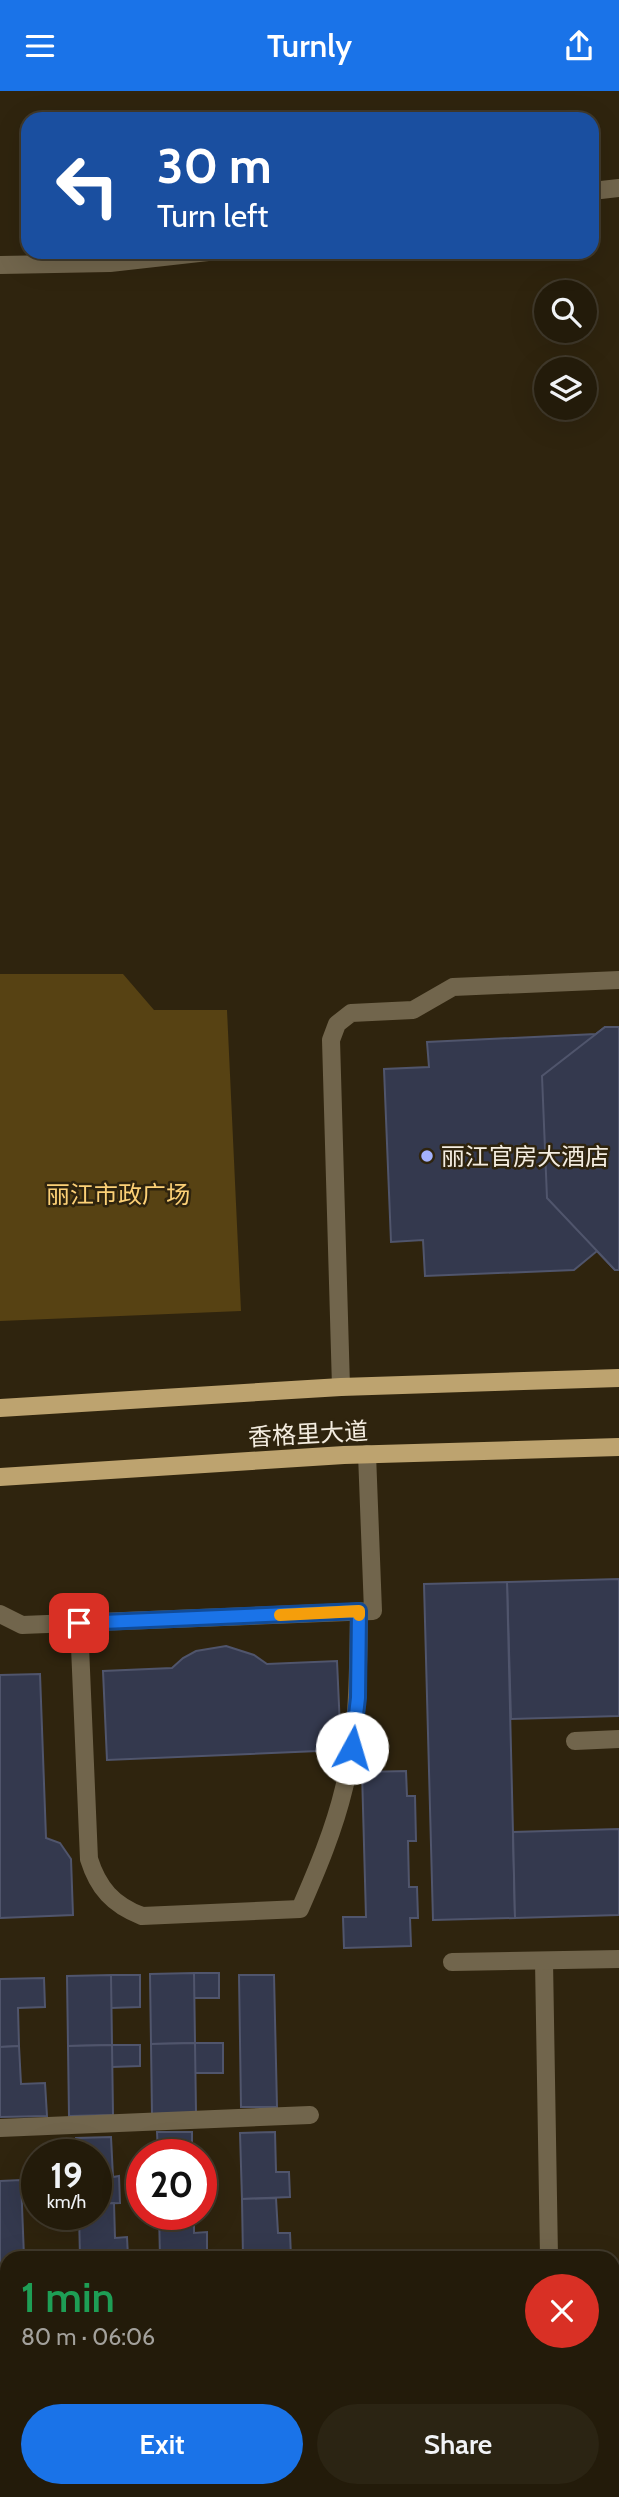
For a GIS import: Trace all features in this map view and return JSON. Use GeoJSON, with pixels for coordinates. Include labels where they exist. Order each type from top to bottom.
{"type":"FeatureCollection","features":[{"type":"Feature","properties":{"kind":"main road","name":"香格里大道"},"geometry":{"type":"LineString","coordinates":[[0,1408],[341,1387],[619,1378]]}},
{"type":"Feature","properties":{"kind":"main road","name":"香格里大道"},"geometry":{"type":"LineString","coordinates":[[0,1477],[366,1454],[619,1447]]}},
{"type":"Feature","properties":{"kind":"street"},"geometry":{"type":"LineString","coordinates":[[599,190],[619,188]]}},
{"type":"Feature","properties":{"kind":"street"},"geometry":{"type":"LineString","coordinates":[[0,265],[110,263],[146,259]]}},
{"type":"Feature","properties":{"kind":"street"},"geometry":{"type":"LineString","coordinates":[[341,1387],[331,1040],[337,1024],[351,1013],[413,1010],[453,987],[619,979]]}},
{"type":"Feature","properties":{"kind":"street"},"geometry":{"type":"LineString","coordinates":[[0,1614],[22,1625],[373,1611],[366,1454]]}},
{"type":"Feature","properties":{"kind":"street"},"geometry":{"type":"LineString","coordinates":[[79,1623],[89,1859],[102,1890],[120,1906],[142,1916],[300,1909],[321,1861],[344,1789],[358,1698],[359,1611]]}},
{"type":"Feature","properties":{"kind":"street"},"geometry":{"type":"LineString","coordinates":[[575,1741],[619,1739]]}},
{"type":"Feature","properties":{"kind":"street"},"geometry":{"type":"LineString","coordinates":[[452,1962],[619,1959]]}},
{"type":"Feature","properties":{"kind":"street"},"geometry":{"type":"LineString","coordinates":[[544,1961],[550,2251]]}},
{"type":"Feature","properties":{"kind":"street"},"geometry":{"type":"LineString","coordinates":[[0,2128],[310,2115]]}},
{"type":"Feature","properties":{"kind":"green space","name":"丽江市政广场"},"geometry":{"type":"Polygon","coordinates":[[[0,974],[123,974],[154,1010],[227,1010],[241,1311],[0,1321],[0,974]]]}},
{"type":"Feature","properties":{"kind":"building"},"geometry":{"type":"Polygon","coordinates":[[[605,1027],[619,1027],[619,1270],[615,1270],[597,1251],[574,1270],[425,1276],[423,1240],[391,1242],[384,1069],[429,1067],[427,1042],[596,1034],[605,1027]]]}},
{"type":"Feature","properties":{"kind":"building"},"geometry":{"type":"Polygon","coordinates":[[[605,1027],[619,1027],[619,1270],[615,1270],[547,1198],[542,1076],[605,1027]]]}},
{"type":"Feature","properties":{"kind":"building"},"geometry":{"type":"Polygon","coordinates":[[[619,1579],[619,1716],[511,1719],[507,1582],[619,1579]]]}},
{"type":"Feature","properties":{"kind":"building"},"geometry":{"type":"Polygon","coordinates":[[[507,1582],[515,1918],[433,1920],[424,1584],[507,1582]]]}},
{"type":"Feature","properties":{"kind":"building"},"geometry":{"type":"Polygon","coordinates":[[[226,1646],[254,1655],[267,1664],[337,1661],[341,1750],[107,1760],[103,1671],[172,1668],[196,1651],[226,1646]]]}},
{"type":"Feature","properties":{"kind":"building"},"geometry":{"type":"Polygon","coordinates":[[[40,1674],[46,1838],[60,1843],[71,1859],[73,1915],[0,1918],[0,1675],[40,1674]]]}},
{"type":"Feature","properties":{"kind":"building"},"geometry":{"type":"Polygon","coordinates":[[[406,1771],[407,1796],[415,1796],[416,1841],[408,1841],[409,1887],[417,1887],[418,1918],[410,1918],[411,1946],[344,1948],[343,1917],[366,1917],[362,1772],[406,1771]]]}},
{"type":"Feature","properties":{"kind":"building"},"geometry":{"type":"Polygon","coordinates":[[[619,1829],[619,1915],[515,1918],[513,1832],[619,1829]]]}},
{"type":"Feature","properties":{"kind":"building"},"geometry":{"type":"Polygon","coordinates":[[[194,1973],[219,1973],[219,1998],[194,1998],[194,1973]]]}},
{"type":"Feature","properties":{"kind":"building"},"geometry":{"type":"Polygon","coordinates":[[[194,1973],[195,2043],[151,2044],[150,1974],[194,1973]]]}},
{"type":"Feature","properties":{"kind":"building"},"geometry":{"type":"Polygon","coordinates":[[[111,1975],[140,1975],[140,2007],[111,2008],[111,1975]]]}},
{"type":"Feature","properties":{"kind":"building"},"geometry":{"type":"Polygon","coordinates":[[[111,1975],[112,2045],[68,2046],[67,1976],[111,1975]]]}},
{"type":"Feature","properties":{"kind":"building"},"geometry":{"type":"Polygon","coordinates":[[[239,1975],[274,1975],[277,2107],[241,2107],[239,1975]]]}},
{"type":"Feature","properties":{"kind":"building"},"geometry":{"type":"Polygon","coordinates":[[[44,1978],[45,2007],[18,2008],[19,2046],[0,2047],[0,1979],[44,1978]]]}},
{"type":"Feature","properties":{"kind":"building"},"geometry":{"type":"Polygon","coordinates":[[[195,2043],[223,2043],[223,2073],[195,2073],[195,2043]]]}},
{"type":"Feature","properties":{"kind":"building"},"geometry":{"type":"Polygon","coordinates":[[[195,2043],[196,2113],[152,2114],[151,2044],[195,2043]]]}},
{"type":"Feature","properties":{"kind":"building"},"geometry":{"type":"Polygon","coordinates":[[[112,2045],[140,2045],[140,2066],[112,2067],[112,2045]]]}},
{"type":"Feature","properties":{"kind":"building"},"geometry":{"type":"Polygon","coordinates":[[[112,2045],[113,2115],[69,2116],[68,2046],[112,2045]]]}},
{"type":"Feature","properties":{"kind":"building"},"geometry":{"type":"Polygon","coordinates":[[[19,2046],[21,2084],[45,2083],[47,2116],[0,2117],[0,2047],[19,2046]]]}},
{"type":"Feature","properties":{"kind":"building"},"geometry":{"type":"Polygon","coordinates":[[[157,2132],[192,2132],[192,2139],[157,2139],[157,2132]]]}},
{"type":"Feature","properties":{"kind":"building"},"geometry":{"type":"Polygon","coordinates":[[[275,2132],[276,2172],[289,2172],[290,2197],[242,2199],[240,2133],[275,2132]]]}},
{"type":"Feature","properties":{"kind":"building"},"geometry":{"type":"Polygon","coordinates":[[[111,2137],[111,2139],[76,2139],[111,2137]]]}},
{"type":"Feature","properties":{"kind":"building"},"geometry":{"type":"Polygon","coordinates":[[[112,2157],[113,2177],[119,2176],[120,2203],[112,2203],[112,2157]]]}},
{"type":"Feature","properties":{"kind":"building"},"geometry":{"type":"Polygon","coordinates":[[[21,2180],[24,2251],[0,2251],[0,2181],[21,2180]]]}},
{"type":"Feature","properties":{"kind":"building"},"geometry":{"type":"Polygon","coordinates":[[[276,2198],[278,2233],[290,2233],[291,2251],[243,2251],[242,2199],[276,2198]]]}},
{"type":"Feature","properties":{"kind":"building"},"geometry":{"type":"Polygon","coordinates":[[[114,2203],[115,2238],[127,2237],[128,2251],[80,2251],[79,2230],[112,2230],[114,2203]]]}},
{"type":"Feature","properties":{"kind":"building"},"geometry":{"type":"Polygon","coordinates":[[[159,2230],[207,2232],[207,2251],[160,2251],[159,2230]]]}},
{"type":"Feature","properties":{"kind":"slow traffic"},"geometry":{"type":"LineString","coordinates":[[280,1615],[359,1611],[359,1615]]}},
{"type":"Feature","properties":{"kind":"place","name":"丽江官房大酒店"},"geometry":{"type":"Point","coordinates":[427,1156]}},
{"type":"Feature","properties":{"kind":"route"},"geometry":{"type":"LineString","coordinates":[[79,1623],[359,1611],[358,1698],[352,1748]]}}]}
